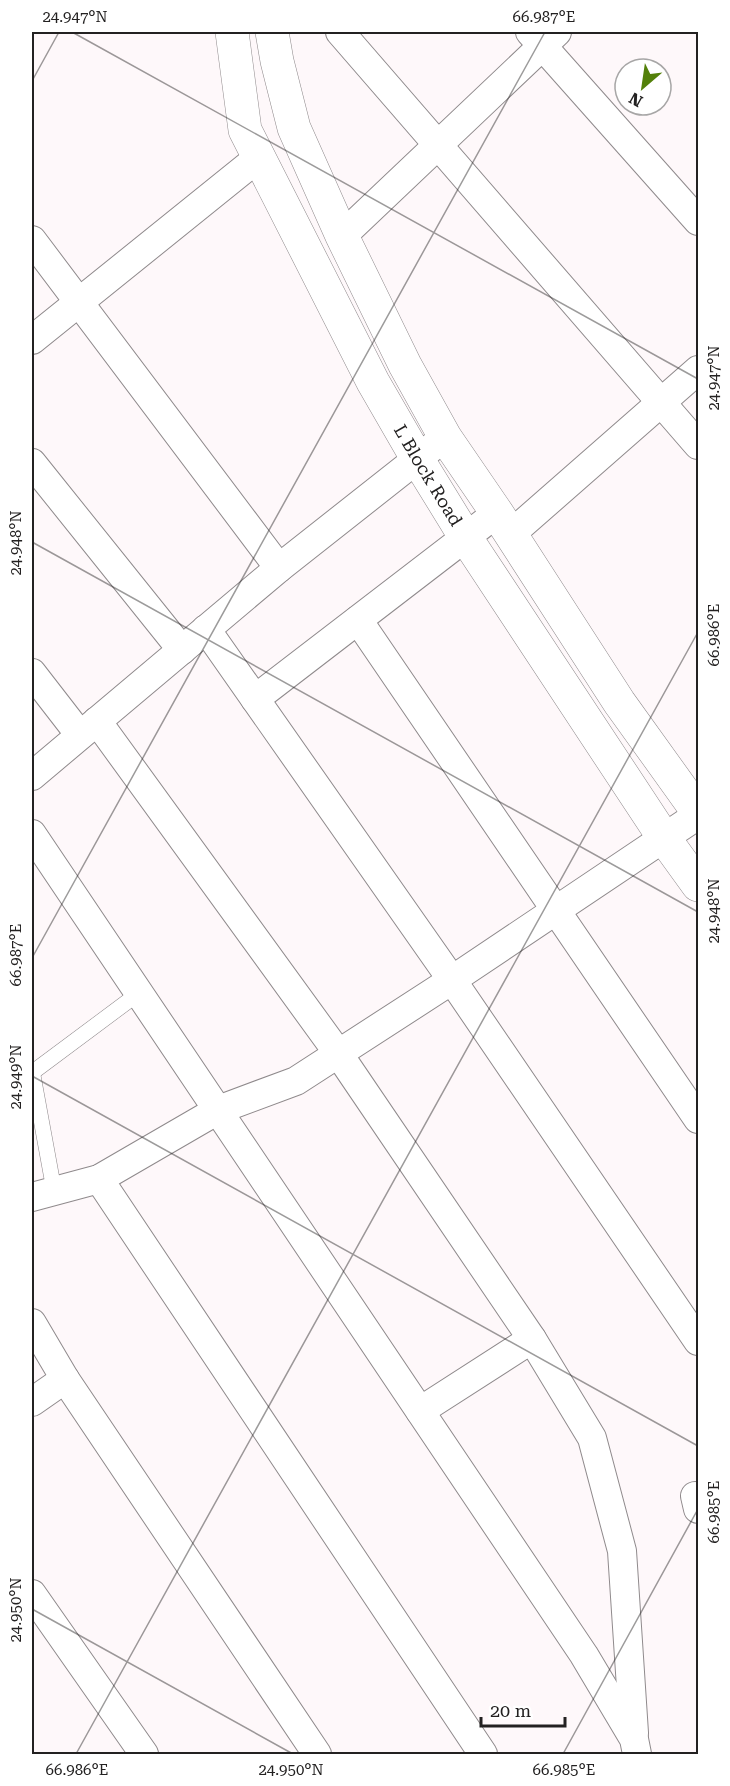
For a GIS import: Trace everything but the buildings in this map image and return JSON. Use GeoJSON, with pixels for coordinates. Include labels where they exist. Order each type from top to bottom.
{"type":"FeatureCollection","features":[{"type":"Feature","properties":{"kind":"main road","name":"L Block Road"},"geometry":{"type":"LineString","coordinates":[[232,32],[244,130],[374,382],[466,538],[664,838],[699,885]]}},
{"type":"Feature","properties":{"kind":"main road","name":"L Block Road"},"geometry":{"type":"LineString","coordinates":[[272,32],[294,128],[342,236],[405,365],[445,437],[619,702],[699,814]]}},
{"type":"Feature","properties":{"kind":"street"},"geometry":{"type":"LineString","coordinates":[[340,32],[699,445]]}},
{"type":"Feature","properties":{"kind":"street"},"geometry":{"type":"LineString","coordinates":[[342,236],[438,145],[543,36],[699,221]]}},
{"type":"Feature","properties":{"kind":"street"},"geometry":{"type":"LineString","coordinates":[[32,340],[258,158]]}},
{"type":"Feature","properties":{"kind":"street"},"geometry":{"type":"LineString","coordinates":[[32,240],[279,568]]}},
{"type":"Feature","properties":{"kind":"street"},"geometry":{"type":"LineString","coordinates":[[255,699],[466,538],[504,524],[662,402],[699,370]]}},
{"type":"Feature","properties":{"kind":"street"},"geometry":{"type":"LineString","coordinates":[[32,776],[279,568],[445,437]]}},
{"type":"Feature","properties":{"kind":"street"},"geometry":{"type":"LineString","coordinates":[[32,463],[182,650]]}},
{"type":"Feature","properties":{"kind":"street"},"geometry":{"type":"LineString","coordinates":[[358,620],[699,1119]]}},
{"type":"Feature","properties":{"kind":"street"},"geometry":{"type":"LineString","coordinates":[[206,629],[452,980],[699,1341]]}},
{"type":"Feature","properties":{"kind":"street"},"geometry":{"type":"LineString","coordinates":[[32,673],[89,728],[338,1053],[532,1340],[592,1438],[622,1551],[636,1747]]}},
{"type":"Feature","properties":{"kind":"street"},"geometry":{"type":"LineString","coordinates":[[43,1194],[99,1179],[218,1110],[296,1080],[452,980],[699,814]]}},
{"type":"Feature","properties":{"kind":"street"},"geometry":{"type":"LineString","coordinates":[[32,834],[584,1655],[636,1747]]}},
{"type":"Feature","properties":{"kind":"street"},"geometry":{"type":"LineString","coordinates":[[99,1179],[483,1755]]}},
{"type":"Feature","properties":{"kind":"street"},"geometry":{"type":"LineString","coordinates":[[32,1323],[65,1379],[317,1755]]}},
{"type":"Feature","properties":{"kind":"street"},"geometry":{"type":"LineString","coordinates":[[420,1411],[532,1340]]}},
{"type":"Feature","properties":{"kind":"street"},"geometry":{"type":"LineString","coordinates":[[32,1402],[65,1379]]}},
{"type":"Feature","properties":{"kind":"street"},"geometry":{"type":"LineString","coordinates":[[32,1594],[144,1755]]}},
{"type":"Feature","properties":{"kind":"lane"},"geometry":{"type":"LineString","coordinates":[[43,1194],[32,1071],[139,993]]}}]}
